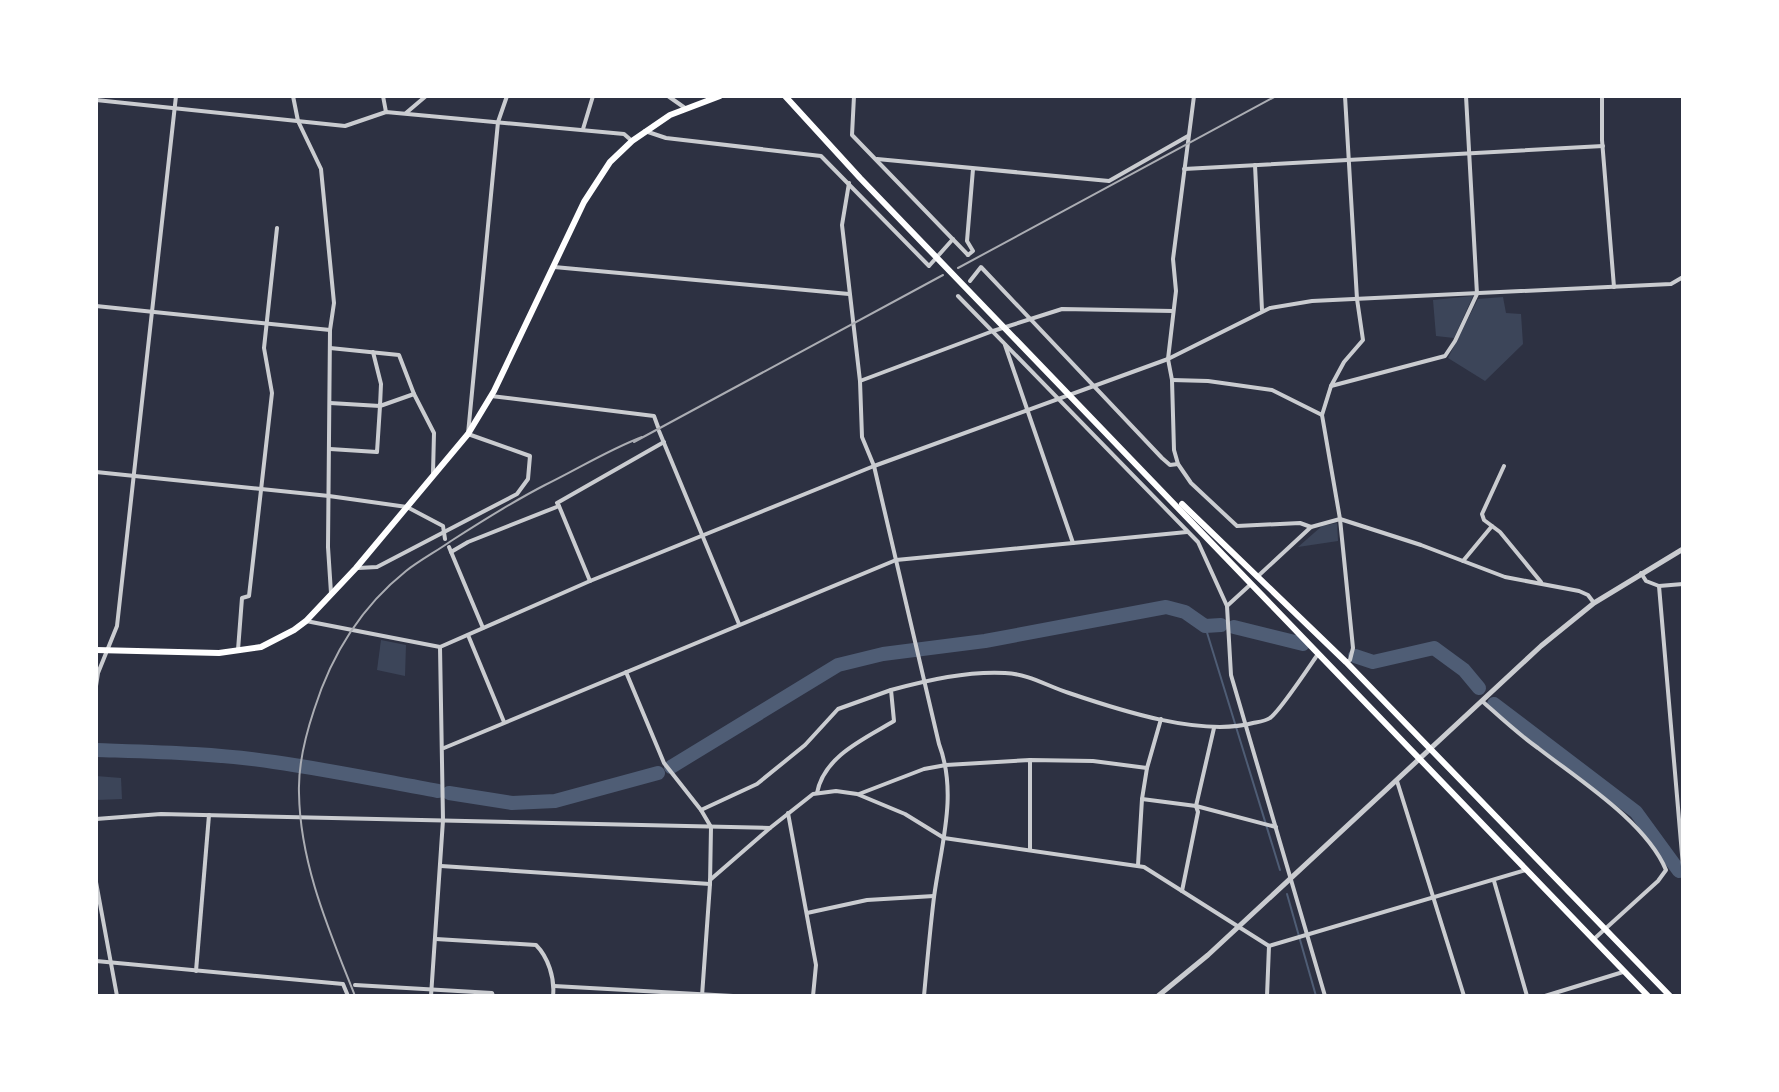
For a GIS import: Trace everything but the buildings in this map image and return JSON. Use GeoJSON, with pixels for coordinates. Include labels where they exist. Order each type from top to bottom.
{"type":"FeatureCollection","features":[{"type":"Feature","properties":{"kind":"main road"},"geometry":{"type":"LineString","coordinates":[[96,650],[219,653],[261,647],[306,621],[356,568],[468,434],[491,396],[589,192],[610,162],[645,131],[685,108],[720,96]]}},
{"type":"Feature","properties":{"kind":"main road"},"geometry":{"type":"LineString","coordinates":[[785,96],[860,178],[1124,449],[1255,580],[1346,662],[1670,996]]}},
{"type":"Feature","properties":{"kind":"main road"},"geometry":{"type":"LineString","coordinates":[[1255,580],[1318,654],[1421,757],[1648,996]]}},
{"type":"Feature","properties":{"kind":"street"},"geometry":{"type":"LineString","coordinates":[[96,686],[106,650],[117,626],[176,96]]}},
{"type":"Feature","properties":{"kind":"street"},"geometry":{"type":"LineString","coordinates":[[293,96],[298,121],[321,169],[334,303],[330,330],[331,593]]}},
{"type":"Feature","properties":{"kind":"street"},"geometry":{"type":"LineString","coordinates":[[383,96],[386,112]]}},
{"type":"Feature","properties":{"kind":"street"},"geometry":{"type":"LineString","coordinates":[[406,113],[426,96]]}},
{"type":"Feature","properties":{"kind":"street"},"geometry":{"type":"LineString","coordinates":[[356,568],[377,567],[517,494],[528,479],[530,456],[468,434],[498,122],[507,96]]}},
{"type":"Feature","properties":{"kind":"street"},"geometry":{"type":"LineString","coordinates":[[583,129],[593,96]]}},
{"type":"Feature","properties":{"kind":"street"},"geometry":{"type":"LineString","coordinates":[[668,96],[685,108]]}},
{"type":"Feature","properties":{"kind":"street"},"geometry":{"type":"LineString","coordinates":[[854,96],[852,135],[968,255],[973,251],[967,241],[973,168]]}},
{"type":"Feature","properties":{"kind":"street"},"geometry":{"type":"LineString","coordinates":[[1194,96],[1173,259],[1176,291],[1168,359],[1172,380],[1174,450],[1178,464],[1191,483],[1237,526],[1300,523],[1311,527]]}},
{"type":"Feature","properties":{"kind":"street"},"geometry":{"type":"LineString","coordinates":[[1345,96],[1357,299],[1363,340],[1344,362],[1331,386],[1322,415],[1340,519],[1353,648],[1350,660],[1346,662]]}},
{"type":"Feature","properties":{"kind":"street"},"geometry":{"type":"LineString","coordinates":[[1331,386],[1445,356],[1477,294],[1466,96]]}},
{"type":"Feature","properties":{"kind":"street"},"geometry":{"type":"LineString","coordinates":[[1602,96],[1614,287]]}},
{"type":"Feature","properties":{"kind":"street"},"geometry":{"type":"LineString","coordinates":[[96,100],[345,126],[386,112],[406,113],[624,134],[632,141]]}},
{"type":"Feature","properties":{"kind":"street"},"geometry":{"type":"LineString","coordinates":[[645,131],[666,138],[821,156],[929,266],[953,239]]}},
{"type":"Feature","properties":{"kind":"street"},"geometry":{"type":"LineString","coordinates":[[877,159],[1109,181],[1188,136]]}},
{"type":"Feature","properties":{"kind":"street"},"geometry":{"type":"LineString","coordinates":[[1184,169],[1603,146]]}},
{"type":"Feature","properties":{"kind":"street"},"geometry":{"type":"LineString","coordinates":[[1255,165],[1261,312]]}},
{"type":"Feature","properties":{"kind":"street"},"geometry":{"type":"LineString","coordinates":[[849,183],[842,225],[860,381],[862,437],[874,466],[923,681],[946,765],[949,796],[934,896],[924,996]]}},
{"type":"Feature","properties":{"kind":"street"},"geometry":{"type":"LineString","coordinates":[[238,650],[242,598],[249,596],[272,393],[264,348],[277,228]]}},
{"type":"Feature","properties":{"kind":"street"},"geometry":{"type":"LineString","coordinates":[[554,267],[849,294]]}},
{"type":"Feature","properties":{"kind":"street"},"geometry":{"type":"LineString","coordinates":[[970,281],[981,267],[1162,458],[1170,465],[1178,464]]}},
{"type":"Feature","properties":{"kind":"street"},"geometry":{"type":"LineString","coordinates":[[306,621],[440,647],[590,581],[874,466],[1168,359],[1270,308],[1312,301],[1671,284],[1683,277]]}},
{"type":"Feature","properties":{"kind":"street"},"geometry":{"type":"LineString","coordinates":[[958,296],[1198,542],[1227,606],[1231,675],[1291,878],[1302,936],[1325,996]]}},
{"type":"Feature","properties":{"kind":"street"},"geometry":{"type":"LineString","coordinates":[[96,306],[330,330]]}},
{"type":"Feature","properties":{"kind":"street"},"geometry":{"type":"LineString","coordinates":[[860,381],[993,331],[1062,309],[1174,311]]}},
{"type":"Feature","properties":{"kind":"street"},"geometry":{"type":"LineString","coordinates":[[1004,343],[1073,543]]}},
{"type":"Feature","properties":{"kind":"street"},"geometry":{"type":"LineString","coordinates":[[330,348],[399,355],[434,433],[433,473]]}},
{"type":"Feature","properties":{"kind":"street"},"geometry":{"type":"LineString","coordinates":[[330,449],[377,452],[381,384],[373,352]]}},
{"type":"Feature","properties":{"kind":"street"},"geometry":{"type":"LineString","coordinates":[[1172,380],[1208,381],[1272,390],[1322,415]]}},
{"type":"Feature","properties":{"kind":"street"},"geometry":{"type":"LineString","coordinates":[[330,403],[380,406],[414,394]]}},
{"type":"Feature","properties":{"kind":"street"},"geometry":{"type":"LineString","coordinates":[[491,396],[654,416],[739,624]]}},
{"type":"Feature","properties":{"kind":"street"},"geometry":{"type":"LineString","coordinates":[[590,581],[557,503],[664,442]]}},
{"type":"Feature","properties":{"kind":"street"},"geometry":{"type":"LineString","coordinates":[[1504,466],[1482,514],[1484,520],[1543,584]]}},
{"type":"Feature","properties":{"kind":"street"},"geometry":{"type":"LineString","coordinates":[[96,472],[407,507],[436,522],[445,531],[445,539]]}},
{"type":"Feature","properties":{"kind":"street"},"geometry":{"type":"LineString","coordinates":[[483,628],[450,549],[559,506]]}},
{"type":"Feature","properties":{"kind":"street"},"geometry":{"type":"LineString","coordinates":[[1227,606],[1311,527],[1340,519],[1505,577],[1579,591],[1588,595],[1594,603]]}},
{"type":"Feature","properties":{"kind":"street"},"geometry":{"type":"LineString","coordinates":[[1463,562],[1492,526]]}},
{"type":"Feature","properties":{"kind":"street"},"geometry":{"type":"LineString","coordinates":[[444,748],[896,560],[1187,532]]}},
{"type":"Feature","properties":{"kind":"street"},"geometry":{"type":"LineString","coordinates":[[1158,996],[1291,878],[1541,646],[1594,603],[1683,549]]}},
{"type":"Feature","properties":{"kind":"street"},"geometry":{"type":"LineString","coordinates":[[1641,573],[1646,581],[1659,586],[1683,584]]}},
{"type":"Feature","properties":{"kind":"street"},"geometry":{"type":"LineString","coordinates":[[1659,586],[1683,866]]}},
{"type":"Feature","properties":{"kind":"street"},"geometry":{"type":"LineString","coordinates":[[468,635],[504,723]]}},
{"type":"Feature","properties":{"kind":"street"},"geometry":{"type":"LineString","coordinates":[[431,994],[443,820],[440,647]]}},
{"type":"Feature","properties":{"kind":"street"},"geometry":{"type":"LineString","coordinates":[[701,810],[757,784],[805,745],[838,709],[923,681],[971,674],[1007,673],[1038,679],[1067,693],[1161,719],[1214,728],[1270,718],[1318,654]]}},
{"type":"Feature","properties":{"kind":"street"},"geometry":{"type":"LineString","coordinates":[[626,672],[664,763],[711,827],[702,995]]}},
{"type":"Feature","properties":{"kind":"street"},"geometry":{"type":"LineString","coordinates":[[817,793],[823,772],[846,750],[894,721],[891,690]]}},
{"type":"Feature","properties":{"kind":"street"},"geometry":{"type":"LineString","coordinates":[[1482,701],[1622,813],[1661,857],[1666,870],[1658,881],[1594,939]]}},
{"type":"Feature","properties":{"kind":"street"},"geometry":{"type":"LineString","coordinates":[[1138,865],[1142,799],[1161,719]]}},
{"type":"Feature","properties":{"kind":"street"},"geometry":{"type":"LineString","coordinates":[[1182,891],[1198,812],[1196,806],[1214,728]]}},
{"type":"Feature","properties":{"kind":"street"},"geometry":{"type":"LineString","coordinates":[[857,794],[924,769],[946,765],[1030,760],[1093,761],[1147,768]]}},
{"type":"Feature","properties":{"kind":"street"},"geometry":{"type":"LineString","coordinates":[[1030,760],[1030,850]]}},
{"type":"Feature","properties":{"kind":"street"},"geometry":{"type":"LineString","coordinates":[[1397,781],[1464,996]]}},
{"type":"Feature","properties":{"kind":"street"},"geometry":{"type":"LineString","coordinates":[[441,866],[710,882],[788,813],[817,793],[836,791],[857,794],[905,814],[944,838],[1138,865],[1269,946],[1526,870]]}},
{"type":"Feature","properties":{"kind":"street"},"geometry":{"type":"LineString","coordinates":[[1142,799],[1196,806],[1274,826]]}},
{"type":"Feature","properties":{"kind":"street"},"geometry":{"type":"LineString","coordinates":[[788,813],[816,965],[813,996]]}},
{"type":"Feature","properties":{"kind":"street"},"geometry":{"type":"LineString","coordinates":[[96,819],[161,814],[770,828]]}},
{"type":"Feature","properties":{"kind":"street"},"geometry":{"type":"LineString","coordinates":[[196,971],[209,815]]}},
{"type":"Feature","properties":{"kind":"street"},"geometry":{"type":"LineString","coordinates":[[1494,881],[1527,996]]}},
{"type":"Feature","properties":{"kind":"street"},"geometry":{"type":"LineString","coordinates":[[96,882],[117,996]]}},
{"type":"Feature","properties":{"kind":"street"},"geometry":{"type":"LineString","coordinates":[[807,913],[867,900],[934,896]]}},
{"type":"Feature","properties":{"kind":"street"},"geometry":{"type":"LineString","coordinates":[[436,939],[536,945],[544,953],[554,986],[553,996]]}},
{"type":"Feature","properties":{"kind":"street"},"geometry":{"type":"LineString","coordinates":[[1267,996],[1269,946]]}},
{"type":"Feature","properties":{"kind":"street"},"geometry":{"type":"LineString","coordinates":[[96,961],[343,984],[348,996]]}},
{"type":"Feature","properties":{"kind":"street"},"geometry":{"type":"LineString","coordinates":[[1545,996],[1624,971]]}},
{"type":"Feature","properties":{"kind":"street"},"geometry":{"type":"LineString","coordinates":[[355,985],[431,994],[492,993],[493,996]]}},
{"type":"Feature","properties":{"kind":"street"},"geometry":{"type":"LineString","coordinates":[[554,986],[733,996]]}},
{"type":"Feature","properties":{"kind":"shaded area"},"geometry":{"type":"Polygon","coordinates":[[[1473,296],[1454,338],[1436,336],[1433,300],[1473,296]]]}},
{"type":"Feature","properties":{"kind":"shaded area"},"geometry":{"type":"Polygon","coordinates":[[[1503,297],[1506,313],[1521,314],[1523,344],[1485,381],[1448,358],[1478,299],[1503,297]]]}},
{"type":"Feature","properties":{"kind":"shaded area"},"geometry":{"type":"Polygon","coordinates":[[[1337,523],[1338,541],[1298,547],[1322,526],[1337,523]]]}},
{"type":"Feature","properties":{"kind":"shaded area"},"geometry":{"type":"Polygon","coordinates":[[[381,640],[406,645],[405,676],[377,670],[381,640]]]}},
{"type":"Feature","properties":{"kind":"shaded area"},"geometry":{"type":"Polygon","coordinates":[[[96,776],[121,778],[122,799],[96,800],[96,776]]]}},
{"type":"Feature","properties":{"kind":"waterway"},"geometry":{"type":"LineString","coordinates":[[671,767],[838,665],[883,654],[985,641],[1166,607],[1185,612],[1205,626],[1221,625]]}},
{"type":"Feature","properties":{"kind":"waterway"},"geometry":{"type":"LineString","coordinates":[[1205,626],[1280,870]]}},
{"type":"Feature","properties":{"kind":"waterway"},"geometry":{"type":"LineString","coordinates":[[1234,627],[1303,644]]}},
{"type":"Feature","properties":{"kind":"waterway"},"geometry":{"type":"LineString","coordinates":[[1355,656],[1373,662],[1434,648],[1464,670],[1479,688]]}},
{"type":"Feature","properties":{"kind":"waterway"},"geometry":{"type":"LineString","coordinates":[[1494,704],[1636,812],[1679,871]]}},
{"type":"Feature","properties":{"kind":"waterway"},"geometry":{"type":"LineString","coordinates":[[96,750],[252,759],[438,791]]}},
{"type":"Feature","properties":{"kind":"waterway"},"geometry":{"type":"LineString","coordinates":[[449,793],[512,803],[555,801],[658,773]]}},
{"type":"Feature","properties":{"kind":"waterway"},"geometry":{"type":"LineString","coordinates":[[1287,894],[1316,996]]}},
{"type":"Feature","properties":{"kind":"railway"},"geometry":{"type":"LineString","coordinates":[[958,268],[1276,96]]}},
{"type":"Feature","properties":{"kind":"railway"},"geometry":{"type":"LineString","coordinates":[[634,442],[943,275]]}},
{"type":"Feature","properties":{"kind":"railway"},"geometry":{"type":"LineString","coordinates":[[355,996],[310,871],[301,819],[301,762],[308,730],[329,671],[350,634],[375,600],[411,567],[521,498],[642,437]]}}]}
